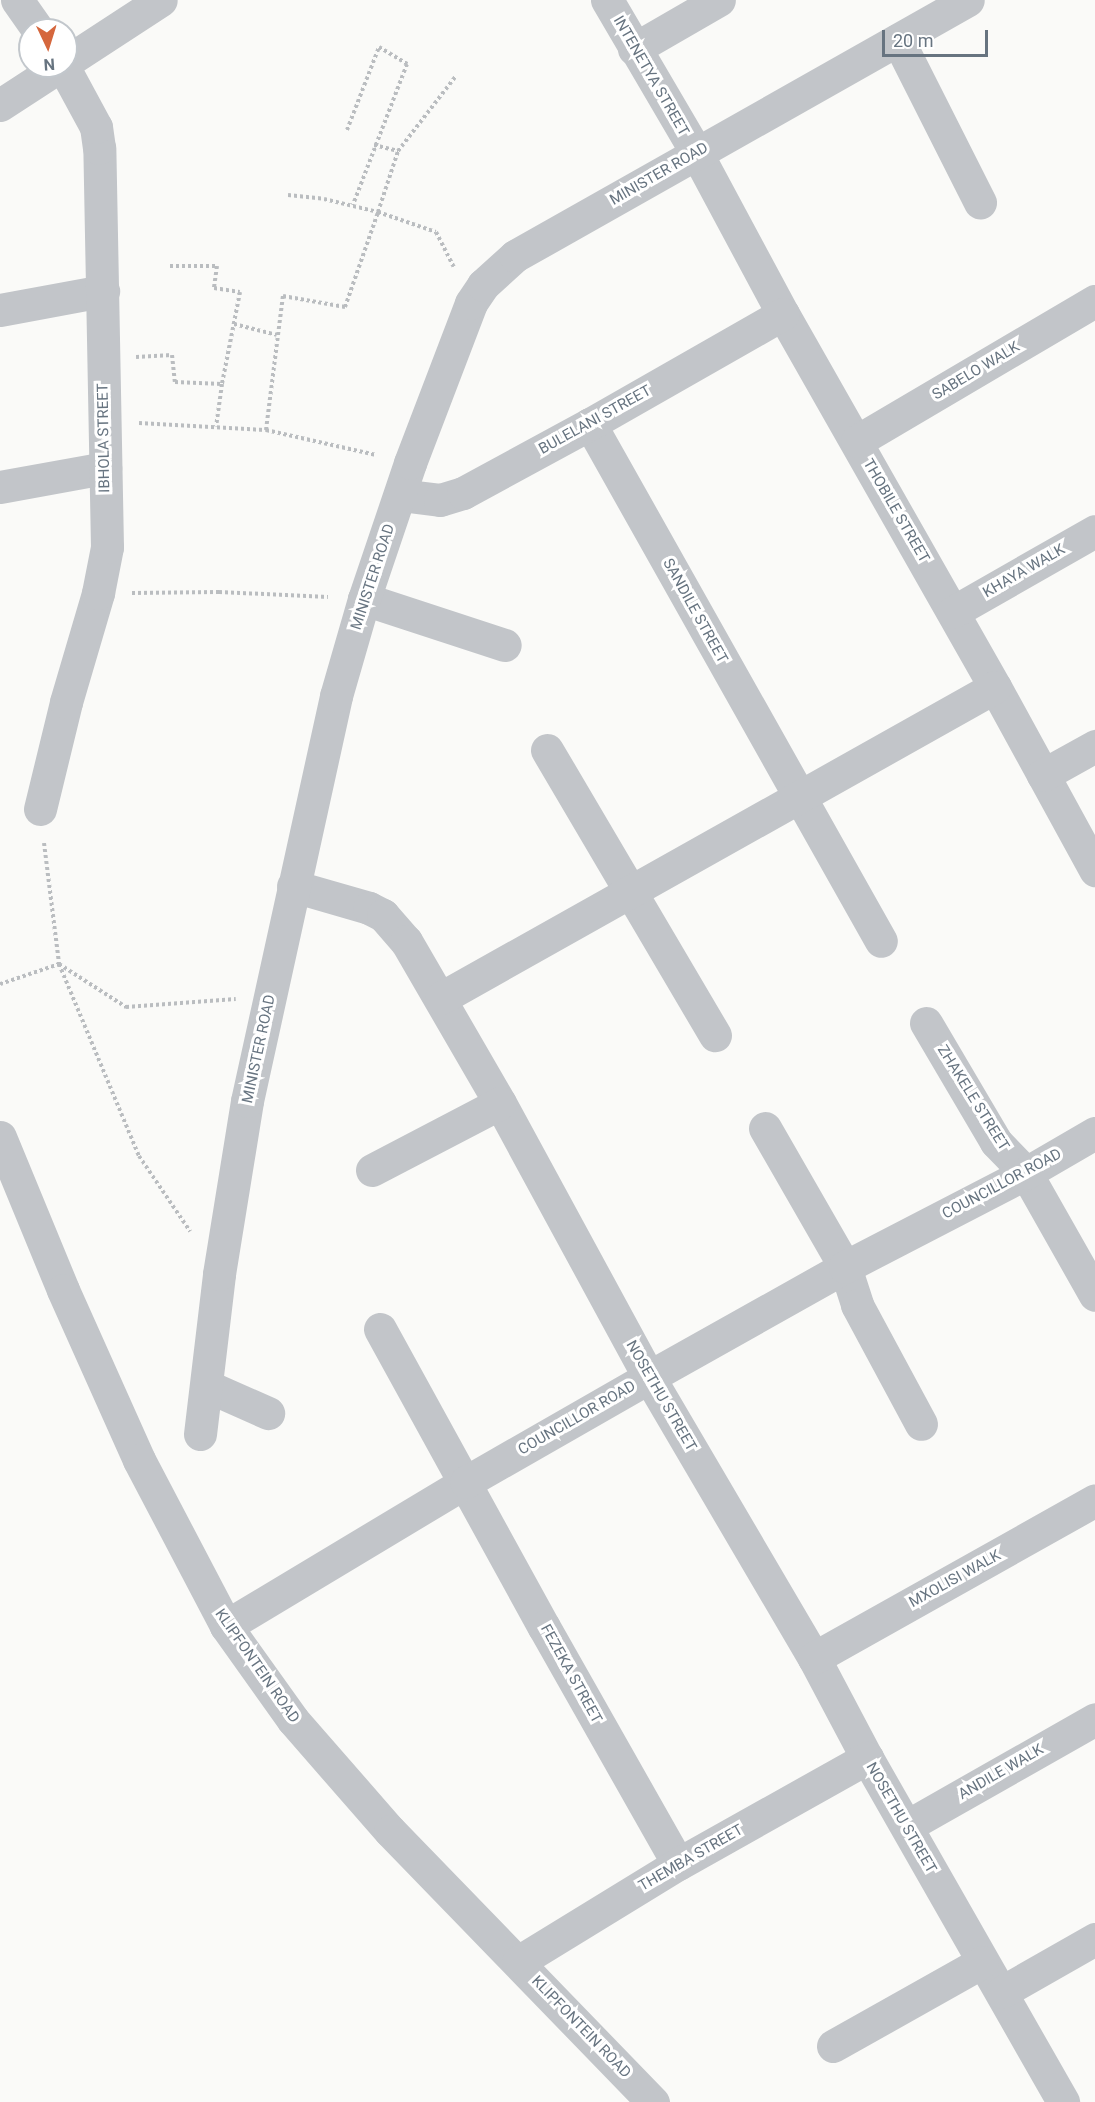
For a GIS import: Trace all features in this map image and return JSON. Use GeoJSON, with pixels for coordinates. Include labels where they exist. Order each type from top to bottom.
{"type":"FeatureCollection","features":[{"type":"Feature","properties":{"kind":"street"},"geometry":{"type":"LineString","coordinates":[[17,0],[30,18]]}},
{"type":"Feature","properties":{"kind":"street"},"geometry":{"type":"LineString","coordinates":[[78,54],[161,0]]}},
{"type":"Feature","properties":{"kind":"street","name":"INTENETYA STREET"},"geometry":{"type":"LineString","coordinates":[[607,0],[696,152]]}},
{"type":"Feature","properties":{"kind":"street"},"geometry":{"type":"LineString","coordinates":[[634,49],[719,0]]}},
{"type":"Feature","properties":{"kind":"street","name":"MINISTER ROAD"},"geometry":{"type":"LineString","coordinates":[[200,1434],[219,1274],[247,1101],[336,696],[364,599],[410,463],[471,303],[483,285],[515,256],[898,40],[935,7],[968,0]]}},
{"type":"Feature","properties":{"kind":"street"},"geometry":{"type":"LineString","coordinates":[[898,40],[980,202]]}},
{"type":"Feature","properties":{"kind":"street"},"geometry":{"type":"LineString","coordinates":[[0,105],[43,78]]}},
{"type":"Feature","properties":{"kind":"street","name":"IBHOLA STREET"},"geometry":{"type":"LineString","coordinates":[[40,809],[66,702],[98,593],[107,547],[98,137],[96,127],[69,78]]}},
{"type":"Feature","properties":{"kind":"street","name":"THOBILE STREET"},"geometry":{"type":"LineString","coordinates":[[696,152],[783,314],[953,612],[1095,870]]}},
{"type":"Feature","properties":{"kind":"street"},"geometry":{"type":"LineString","coordinates":[[0,310],[103,291]]}},
{"type":"Feature","properties":{"kind":"street","name":"SABELO WALK"},"geometry":{"type":"LineString","coordinates":[[857,441],[1095,301]]}},
{"type":"Feature","properties":{"kind":"street","name":"BULELANI STREET"},"geometry":{"type":"LineString","coordinates":[[400,495],[440,500],[452,497],[590,424],[783,314]]}},
{"type":"Feature","properties":{"kind":"street","name":"SANDILE STREET"},"geometry":{"type":"LineString","coordinates":[[590,424],[881,941]]}},
{"type":"Feature","properties":{"kind":"street"},"geometry":{"type":"LineString","coordinates":[[0,487],[105,468]]}},
{"type":"Feature","properties":{"kind":"street","name":"KHAYA WALK"},"geometry":{"type":"LineString","coordinates":[[953,612],[1095,531]]}},
{"type":"Feature","properties":{"kind":"street"},"geometry":{"type":"LineString","coordinates":[[364,599],[505,645]]}},
{"type":"Feature","properties":{"kind":"street"},"geometry":{"type":"LineString","coordinates":[[441,998],[995,687]]}},
{"type":"Feature","properties":{"kind":"street"},"geometry":{"type":"LineString","coordinates":[[1043,775],[1095,746]]}},
{"type":"Feature","properties":{"kind":"street"},"geometry":{"type":"LineString","coordinates":[[548,750],[715,1035]]}},
{"type":"Feature","properties":{"kind":"street","name":"NOSETHU STREET"},"geometry":{"type":"LineString","coordinates":[[294,886],[350,900],[383,915],[406,941],[501,1103],[649,1377],[814,1658],[867,1758],[1063,2102]]}},
{"type":"Feature","properties":{"kind":"street","name":"ZHAKELE STREET"},"geometry":{"type":"LineString","coordinates":[[927,1023],[996,1142],[1026,1173],[1095,1295]]}},
{"type":"Feature","properties":{"kind":"street"},"geometry":{"type":"LineString","coordinates":[[372,1170],[501,1103]]}},
{"type":"Feature","properties":{"kind":"street"},"geometry":{"type":"LineString","coordinates":[[765,1128],[845,1267],[857,1305],[921,1424]]}},
{"type":"Feature","properties":{"kind":"street","name":"COUNCILLOR ROAD"},"geometry":{"type":"LineString","coordinates":[[226,1626],[466,1482],[649,1377],[845,1267],[1026,1173],[1095,1132]]}},
{"type":"Feature","properties":{"kind":"street","name":"KLIPFONTEIN ROAD"},"geometry":{"type":"LineString","coordinates":[[0,1137],[63,1290],[139,1460],[226,1626],[293,1720],[390,1831],[653,2102]]}},
{"type":"Feature","properties":{"kind":"street"},"geometry":{"type":"LineString","coordinates":[[380,1329],[466,1482]]}},
{"type":"Feature","properties":{"kind":"street"},"geometry":{"type":"LineString","coordinates":[[207,1386],[268,1413]]}},
{"type":"Feature","properties":{"kind":"street","name":"FEZEKA STREET"},"geometry":{"type":"LineString","coordinates":[[466,1482],[544,1627],[678,1864]]}},
{"type":"Feature","properties":{"kind":"street","name":"MXOLISI WALK"},"geometry":{"type":"LineString","coordinates":[[814,1658],[1095,1500]]}},
{"type":"Feature","properties":{"kind":"street","name":"ANDILE WALK"},"geometry":{"type":"LineString","coordinates":[[907,1826],[1095,1719]]}},
{"type":"Feature","properties":{"kind":"street","name":"THEMBA STREET"},"geometry":{"type":"LineString","coordinates":[[518,1962],[678,1864],[867,1758]]}},
{"type":"Feature","properties":{"kind":"street"},"geometry":{"type":"LineString","coordinates":[[1002,1992],[1095,1939]]}},
{"type":"Feature","properties":{"kind":"street"},"geometry":{"type":"LineString","coordinates":[[833,2046],[982,1962]]}},
{"type":"Feature","properties":{"kind":"path"},"geometry":{"type":"LineString","coordinates":[[347,130],[379,47],[406,64],[353,205]]}},
{"type":"Feature","properties":{"kind":"path"},"geometry":{"type":"LineString","coordinates":[[266,430],[283,296],[345,307],[398,151],[456,76]]}},
{"type":"Feature","properties":{"kind":"path"},"geometry":{"type":"LineString","coordinates":[[374,145],[398,151]]}},
{"type":"Feature","properties":{"kind":"path"},"geometry":{"type":"LineString","coordinates":[[288,195],[353,205],[436,232],[471,303]]}},
{"type":"Feature","properties":{"kind":"path"},"geometry":{"type":"LineString","coordinates":[[170,266],[217,266],[214,288],[240,292],[216,427]]}},
{"type":"Feature","properties":{"kind":"path"},"geometry":{"type":"LineString","coordinates":[[234,324],[277,335]]}},
{"type":"Feature","properties":{"kind":"path"},"geometry":{"type":"LineString","coordinates":[[102,359],[172,355],[175,382],[222,384]]}},
{"type":"Feature","properties":{"kind":"path"},"geometry":{"type":"LineString","coordinates":[[105,422],[266,430],[410,463]]}},
{"type":"Feature","properties":{"kind":"path"},"geometry":{"type":"LineString","coordinates":[[98,593],[219,592],[364,599]]}},
{"type":"Feature","properties":{"kind":"path"},"geometry":{"type":"LineString","coordinates":[[40,809],[59,964],[139,1156],[219,1274]]}},
{"type":"Feature","properties":{"kind":"path"},"geometry":{"type":"LineString","coordinates":[[0,984],[59,964]]}},
{"type":"Feature","properties":{"kind":"path"},"geometry":{"type":"LineString","coordinates":[[59,964],[126,1006],[238,999],[268,1002]]}}]}
